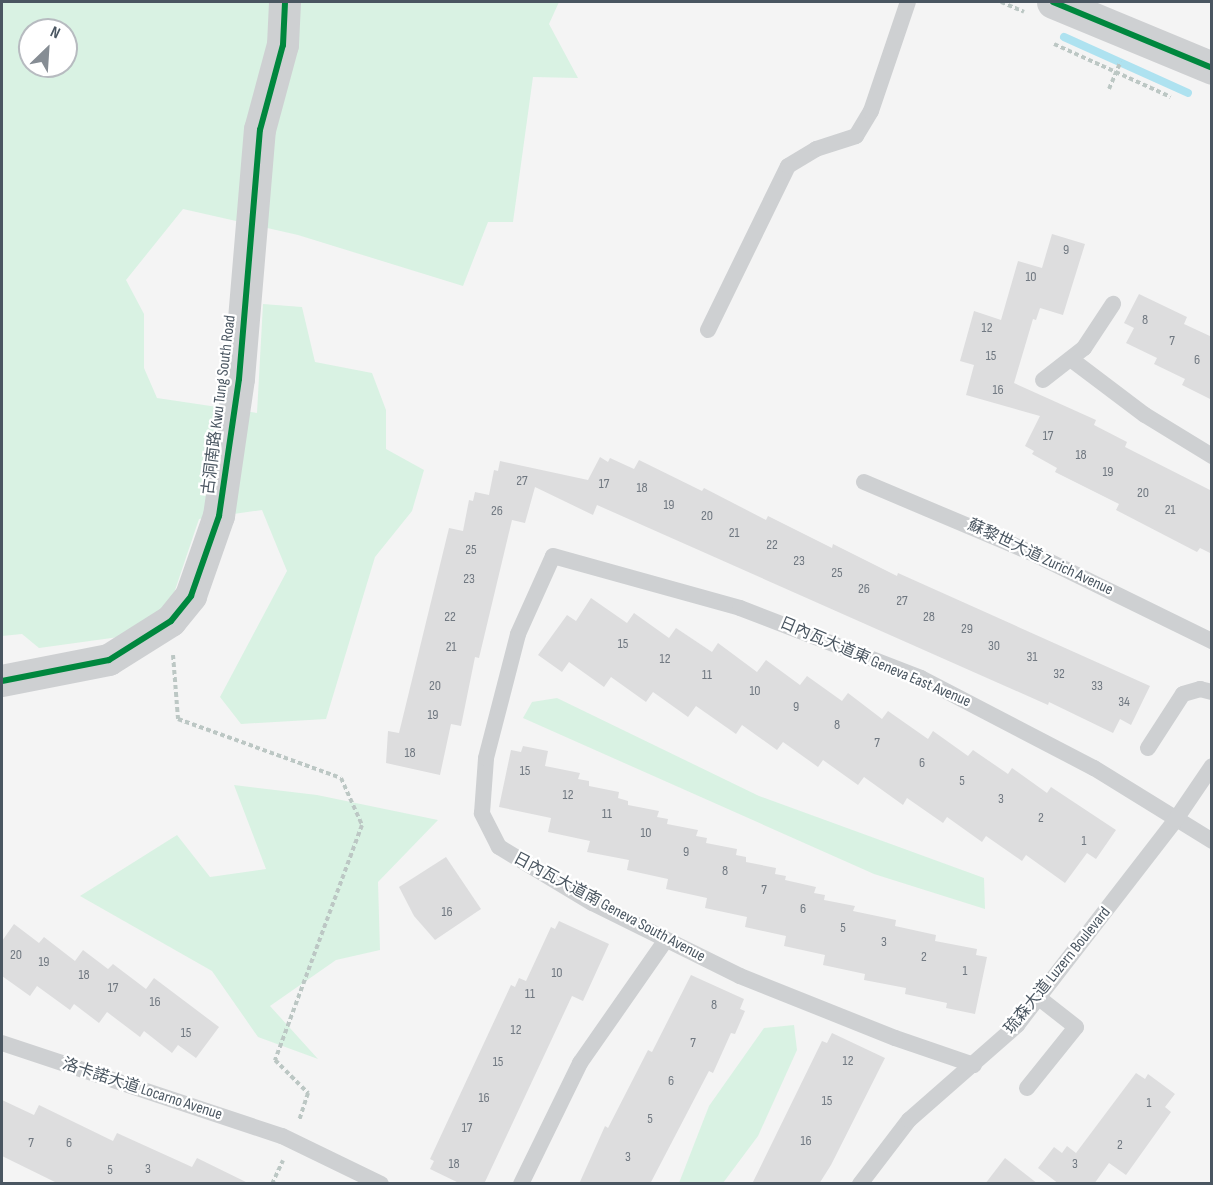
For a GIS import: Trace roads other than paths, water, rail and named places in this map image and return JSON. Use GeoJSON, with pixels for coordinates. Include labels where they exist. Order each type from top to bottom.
{"type":"FeatureCollection","features":[{"type":"Feature","properties":{"kind":"street","name":"古洞南路 Kwu Tung South Road"},"geometry":{"type":"LineString","coordinates":[[2,681],[109,660],[171,621],[191,596],[219,516],[239,378],[260,130],[283,45],[285,2]]}},
{"type":"Feature","properties":{"kind":"street"},"geometry":{"type":"LineString","coordinates":[[1053,2],[1212,68]]}},
{"type":"Feature","properties":{"kind":"lane"},"geometry":{"type":"LineString","coordinates":[[708,330],[788,165],[816,149],[856,136],[871,111],[908,2]]}},
{"type":"Feature","properties":{"kind":"lane"},"geometry":{"type":"LineString","coordinates":[[1043,380],[1072,360],[1095,334],[1113,304]]}},
{"type":"Feature","properties":{"kind":"lane"},"geometry":{"type":"LineString","coordinates":[[1072,360],[1145,415],[1212,456]]}},
{"type":"Feature","properties":{"kind":"lane","name":"蘇黎世大道 Zurich Avenue"},"geometry":{"type":"LineString","coordinates":[[864,482],[1030,552],[1212,641]]}},
{"type":"Feature","properties":{"kind":"lane","name":"日內瓦大道東 Geneva East Avenue"},"geometry":{"type":"LineString","coordinates":[[553,556],[740,608],[861,653],[1009,721],[1212,841]]}},
{"type":"Feature","properties":{"kind":"lane","name":"日內瓦大道南 Geneva South Avenue"},"geometry":{"type":"LineString","coordinates":[[553,556],[534,594],[504,675],[486,758],[482,813],[491,837],[509,856],[665,940],[818,1008],[974,1065]]}},
{"type":"Feature","properties":{"kind":"lane"},"geometry":{"type":"LineString","coordinates":[[1149,748],[1183,694],[1200,689],[1212,692]]}},
{"type":"Feature","properties":{"kind":"lane","name":"琉森大道 Luzern Boulevard"},"geometry":{"type":"LineString","coordinates":[[860,1184],[909,1120],[1017,1025],[1176,819],[1212,766]]}},
{"type":"Feature","properties":{"kind":"lane"},"geometry":{"type":"LineString","coordinates":[[521,1184],[579,1063],[665,940]]}},
{"type":"Feature","properties":{"kind":"lane"},"geometry":{"type":"LineString","coordinates":[[1028,1088],[1076,1027],[1039,998]]}},
{"type":"Feature","properties":{"kind":"lane","name":"洛卡諾大道 Locarno Avenue"},"geometry":{"type":"LineString","coordinates":[[2,1042],[293,1140],[381,1184]]}},
{"type":"Feature","properties":{"kind":"waterway"},"geometry":{"type":"LineString","coordinates":[[1064,37],[1188,93]]}}]}
